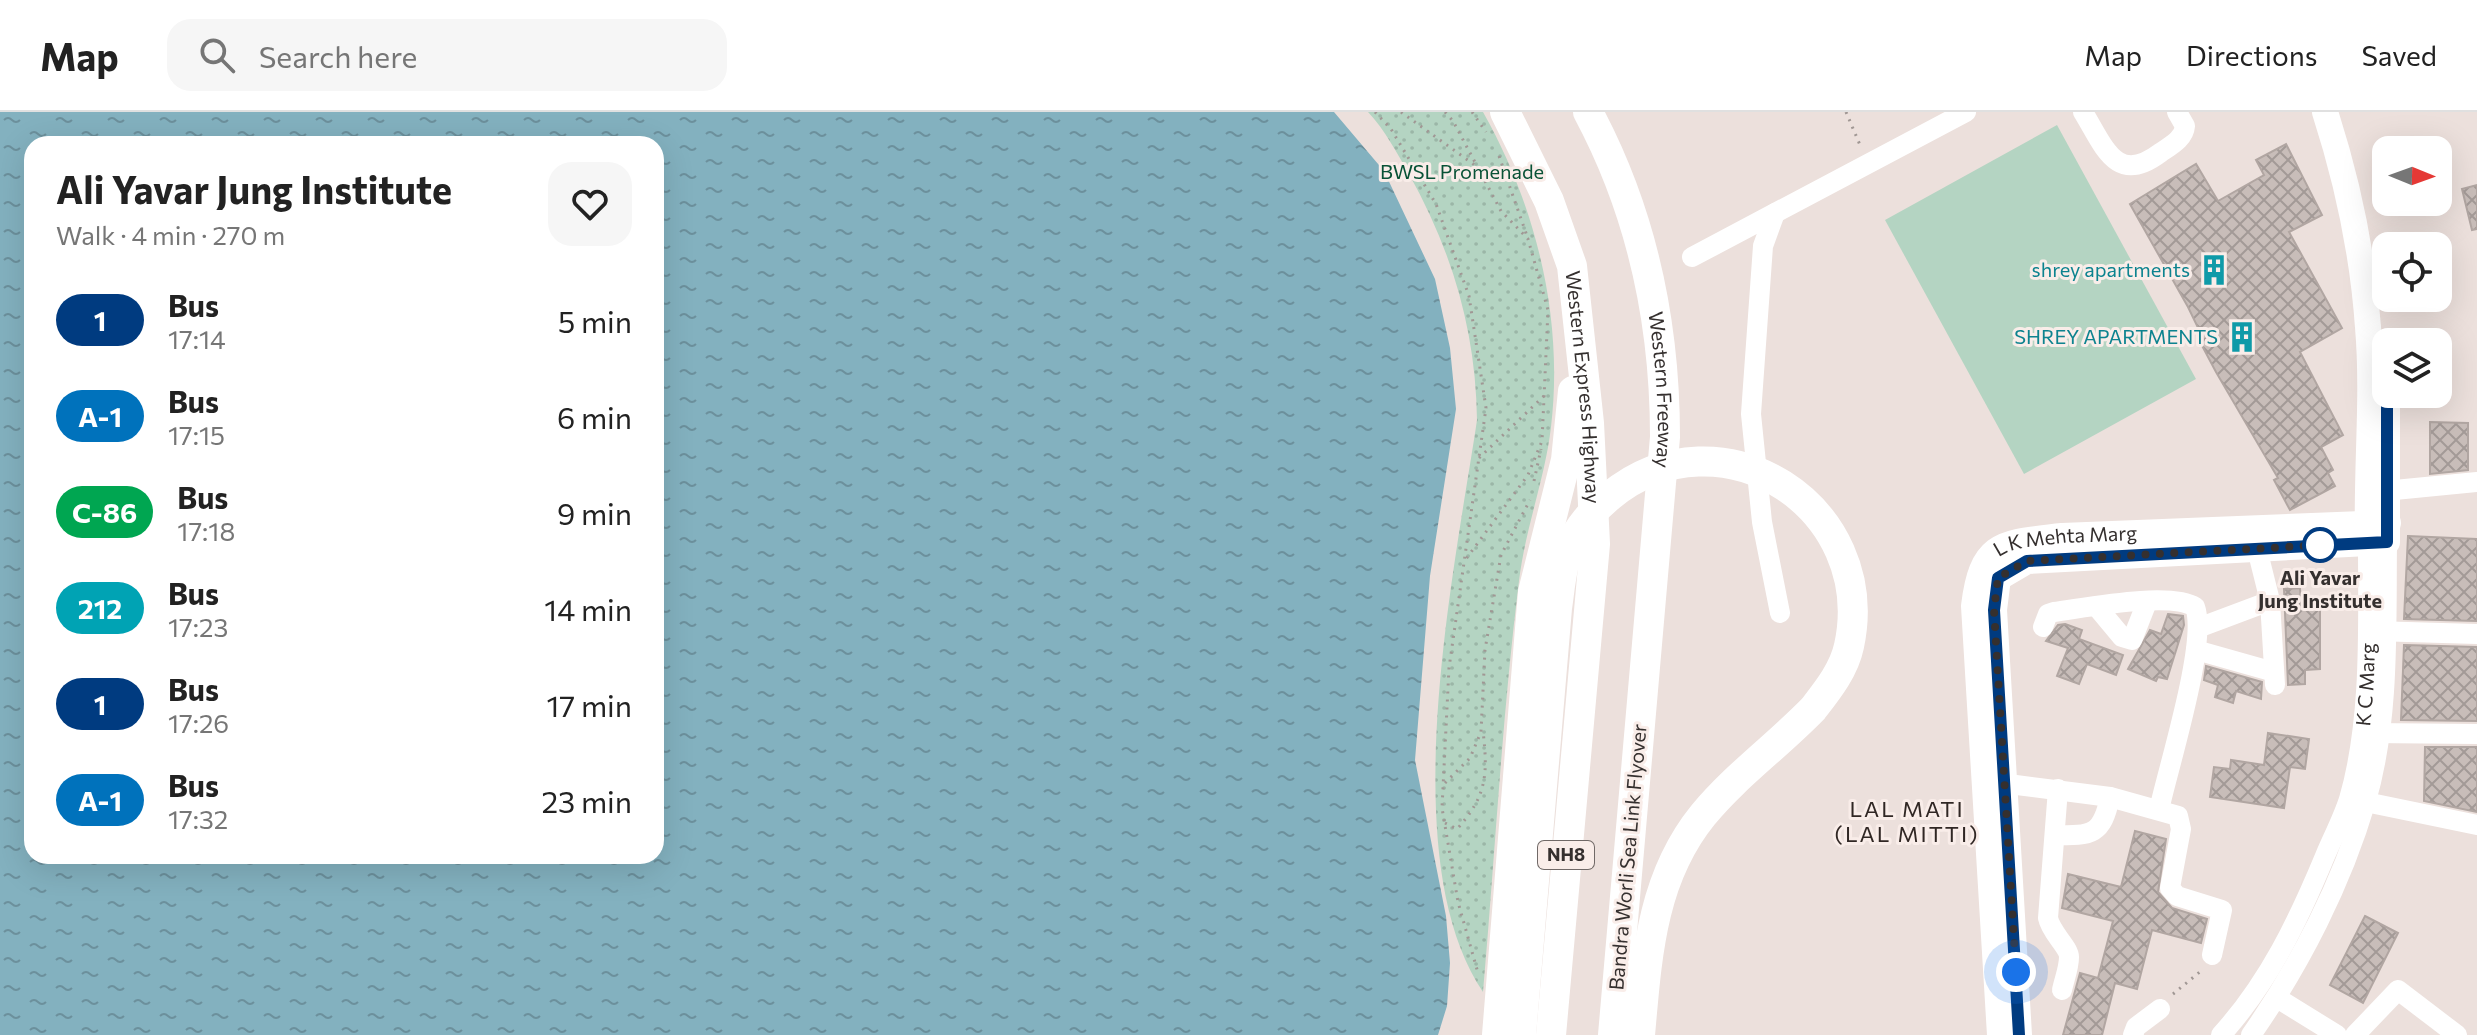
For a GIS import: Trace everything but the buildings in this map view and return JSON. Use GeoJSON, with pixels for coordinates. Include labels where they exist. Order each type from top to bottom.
{"type":"FeatureCollection","features":[{"type":"Feature","properties":{"kind":"highway","name":"Western Express Highway"},"geometry":{"type":"LineString","coordinates":[[1505,112],[1549,201],[1577,293],[1589,423],[1595,544],[1551,1035]]}},
{"type":"Feature","properties":{"kind":"highway","name":"Western Freeway"},"geometry":{"type":"LineString","coordinates":[[1588,112],[1610,153],[1640,240],[1659,322],[1665,375],[1665,437],[1642,679]]}},
{"type":"Feature","properties":{"kind":"highway"},"geometry":{"type":"LineString","coordinates":[[1497,1035],[1533,592],[1566,460],[1574,382],[1577,293]]}},
{"type":"Feature","properties":{"kind":"highway"},"geometry":{"type":"LineString","coordinates":[[1521,1035],[1557,608],[1568,549],[1602,503],[1623,485],[1650,471],[1709,461],[1767,475],[1808,504],[1828,525],[1850,574],[1853,611],[1849,648],[1833,681],[1813,709],[1703,815],[1669,871],[1658,899],[1646,960],[1640,1035]]}},
{"type":"Feature","properties":{"kind":"highway","name":"Bandra Worli Sea Link Flyover"},"geometry":{"type":"LineString","coordinates":[[1613,1035],[1642,679]]}},
{"type":"Feature","properties":{"kind":"main road","name":"K C Marg"},"geometry":{"type":"LineString","coordinates":[[2325,112],[2342,175],[2368,326],[2378,532]]}},
{"type":"Feature","properties":{"kind":"main road"},"geometry":{"type":"LineString","coordinates":[[2342,112],[2373,239],[2382,328]]}},
{"type":"Feature","properties":{"kind":"main road","name":"K C Marg"},"geometry":{"type":"LineString","coordinates":[[2377,492],[2386,408]]}},
{"type":"Feature","properties":{"kind":"main road","name":"L K Mehta Marg"},"geometry":{"type":"LineString","coordinates":[[2000,1035],[1994,782],[1994,610],[1998,578],[2027,561],[2098,546],[2378,532]]}},
{"type":"Feature","properties":{"kind":"main road","name":"L K Mehta Marg"},"geometry":{"type":"LineString","coordinates":[[2227,539],[2257,549],[2302,536]]}},
{"type":"Feature","properties":{"kind":"main road","name":"L K Mehta Marg"},"geometry":{"type":"LineString","coordinates":[[1994,782],[2019,1035]]}},
{"type":"Feature","properties":{"kind":"street"},"geometry":{"type":"LineString","coordinates":[[1692,257],[1966,112]]}},
{"type":"Feature","properties":{"kind":"street"},"geometry":{"type":"LineString","coordinates":[[2083,112],[2112,159],[2130,167],[2144,165],[2182,136],[2185,126],[2177,112]]}},
{"type":"Feature","properties":{"kind":"street"},"geometry":{"type":"LineString","coordinates":[[1775,213],[1763,246],[1751,414],[1762,522],[1780,613]]}},
{"type":"Feature","properties":{"kind":"street"},"geometry":{"type":"LineString","coordinates":[[2377,492],[2477,482]]}},
{"type":"Feature","properties":{"kind":"street","name":"K C Marg"},"geometry":{"type":"LineString","coordinates":[[2251,1035],[2332,889],[2357,800],[2373,694],[2378,532]]}},
{"type":"Feature","properties":{"kind":"street"},"geometry":{"type":"LineString","coordinates":[[2196,650],[2275,678],[2270,601],[2257,549]]}},
{"type":"Feature","properties":{"kind":"street"},"geometry":{"type":"LineString","coordinates":[[2198,628],[2270,601]]}},
{"type":"Feature","properties":{"kind":"street"},"geometry":{"type":"LineString","coordinates":[[2097,607],[2122,637],[2132,640],[2147,602]]}},
{"type":"Feature","properties":{"kind":"street"},"geometry":{"type":"LineString","coordinates":[[2043,627],[2051,612],[2147,602],[2192,605],[2198,628],[2196,650],[2159,810]]}},
{"type":"Feature","properties":{"kind":"street"},"geometry":{"type":"LineString","coordinates":[[2377,631],[2477,634]]}},
{"type":"Feature","properties":{"kind":"street"},"geometry":{"type":"LineString","coordinates":[[2369,733],[2477,734]]}},
{"type":"Feature","properties":{"kind":"street"},"geometry":{"type":"LineString","coordinates":[[1994,782],[2110,797],[2178,816],[2182,824],[2169,884],[2172,892],[2222,910],[2212,955]]}},
{"type":"Feature","properties":{"kind":"street"},"geometry":{"type":"LineString","coordinates":[[2058,789],[2048,918],[2050,929],[2069,957],[2062,990]]}},
{"type":"Feature","properties":{"kind":"street"},"geometry":{"type":"LineString","coordinates":[[2055,835],[2080,835],[2095,830],[2105,821],[2110,797]]}},
{"type":"Feature","properties":{"kind":"street"},"geometry":{"type":"LineString","coordinates":[[2357,800],[2477,825]]}},
{"type":"Feature","properties":{"kind":"street"},"geometry":{"type":"LineString","coordinates":[[2277,986],[2337,1035]]}},
{"type":"Feature","properties":{"kind":"street","name":"K C Marg"},"geometry":{"type":"LineString","coordinates":[[2228,1032],[2277,986]]}},
{"type":"Feature","properties":{"kind":"street"},"geometry":{"type":"LineString","coordinates":[[2355,1035],[2398,990],[2457,1035]]}},
{"type":"Feature","properties":{"kind":"street"},"geometry":{"type":"LineString","coordinates":[[2133,1035],[2136,1027],[2160,1009]]}},
{"type":"Feature","properties":{"kind":"path"},"geometry":{"type":"LineString","coordinates":[[1375,112],[1391,129],[1436,204],[1469,296],[1486,408],[1449,668],[1443,784],[1445,823],[1458,902],[1479,977]]}},
{"type":"Feature","properties":{"kind":"path"},"geometry":{"type":"LineString","coordinates":[[1401,112],[1477,167]]}},
{"type":"Feature","properties":{"kind":"path"},"geometry":{"type":"LineString","coordinates":[[1445,112],[1501,211],[1528,239]]}},
{"type":"Feature","properties":{"kind":"path"},"geometry":{"type":"LineString","coordinates":[[1472,112],[1493,142]]}},
{"type":"Feature","properties":{"kind":"path"},"geometry":{"type":"LineString","coordinates":[[1846,112],[1868,164]]}},
{"type":"Feature","properties":{"kind":"path"},"geometry":{"type":"LineString","coordinates":[[1498,156],[1528,239],[1548,310],[1542,441],[1534,482]]}},
{"type":"Feature","properties":{"kind":"path"},"geometry":{"type":"LineString","coordinates":[[1479,458],[1545,395]]}},
{"type":"Feature","properties":{"kind":"path"},"geometry":{"type":"LineString","coordinates":[[1462,563],[1528,475],[1542,441]]}},
{"type":"Feature","properties":{"kind":"path"},"geometry":{"type":"LineString","coordinates":[[1443,784],[1470,758],[1481,732],[1485,650],[1501,555],[1521,521],[1531,496]]}},
{"type":"Feature","properties":{"kind":"path"},"geometry":{"type":"LineString","coordinates":[[1445,823],[1457,829],[1475,809],[1483,787],[1486,762],[1482,721]]}},
{"type":"Feature","properties":{"kind":"path"},"geometry":{"type":"LineString","coordinates":[[2160,1009],[2163,1001],[2208,965],[2212,955]]}},
{"type":"Feature","properties":{"kind":"green space","name":"BWSL Promenade"},"geometry":{"type":"Polygon","coordinates":[[[1368,112],[1483,112],[1518,186],[1542,264],[1549,304],[1554,386],[1551,427],[1519,581],[1503,735],[1483,992],[1456,935],[1441,868],[1435,793],[1445,633],[1477,420],[1472,355],[1459,292],[1438,232],[1400,158],[1368,112]]]}},
{"type":"Feature","properties":{"kind":"green space"},"geometry":{"type":"Polygon","coordinates":[[[2057,125],[2196,379],[2024,474],[1885,220],[2057,125]]]}},
{"type":"Feature","properties":{"kind":"water"},"geometry":{"type":"Polygon","coordinates":[[[0,112],[1334,112],[1384,171],[1435,279],[1450,348],[1456,409],[1430,576],[1415,760],[1446,916],[1450,963],[1447,1006],[1438,1035],[0,1035],[0,112]]]}},
{"type":"Feature","properties":{"kind":"bus line","name":"1"},"geometry":{"type":"LineString","coordinates":[[2019,1035],[1994,610],[1998,578],[2027,561],[2387,542],[2387,408]]}},
{"type":"Feature","properties":{"kind":"place","name":"shrey apartments"},"geometry":{"type":"Point","coordinates":[2214,270]}},
{"type":"Feature","properties":{"kind":"place","name":"SHREY APARTMENTS"},"geometry":{"type":"Point","coordinates":[2242,337]}},
{"type":"Feature","properties":{"kind":"place","name":"Ali Yavar Jung Institute"},"geometry":{"type":"Point","coordinates":[2320,545]}},
{"type":"Feature","properties":{"kind":"district","name":"LAL MATI (LAL MITTI)"},"geometry":{"type":"Point","coordinates":[1907,822]}},
{"type":"Feature","properties":{"kind":"route"},"geometry":{"type":"LineString","coordinates":[[2016,972],[1994,610],[1998,578],[2027,561],[2324,545],[2320,545]]}}]}
